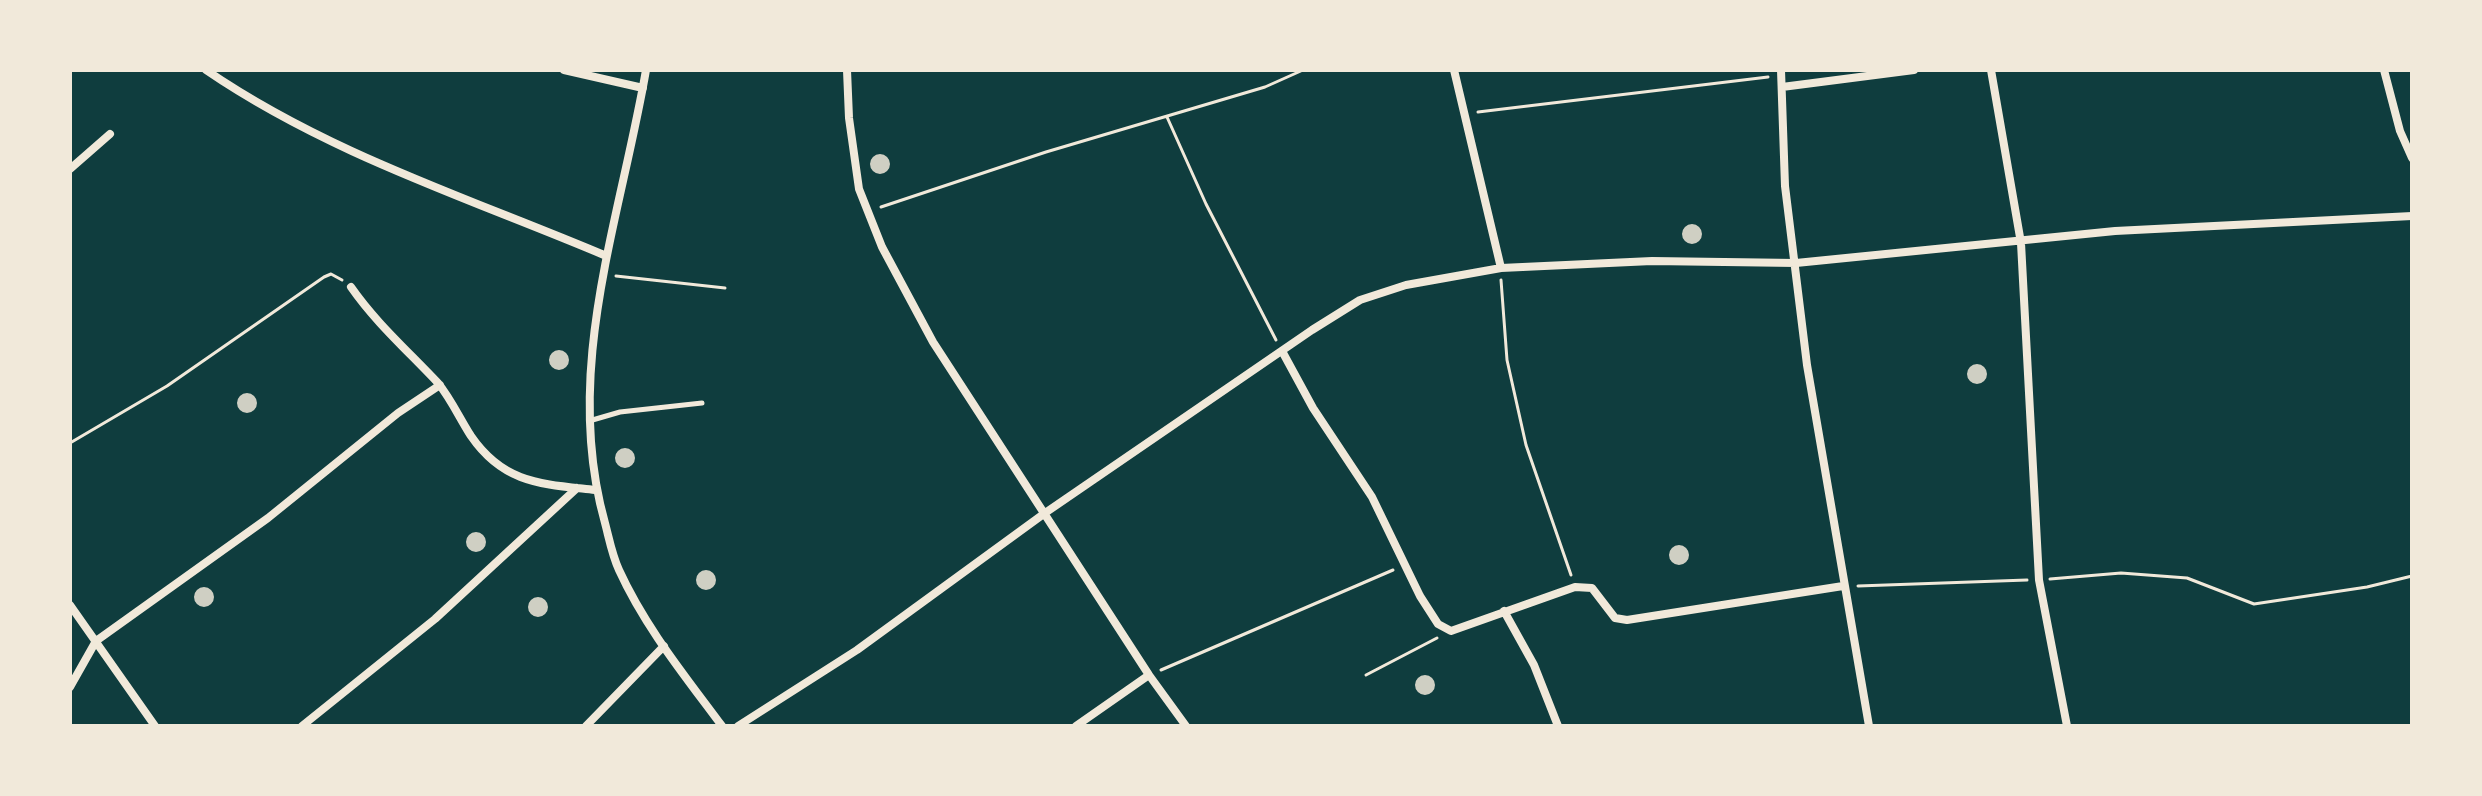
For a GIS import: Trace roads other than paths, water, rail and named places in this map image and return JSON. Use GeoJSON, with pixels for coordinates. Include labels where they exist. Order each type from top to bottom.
{"type":"FeatureCollection","features":[{"type":"Feature","properties":{"kind":"street"},"geometry":{"type":"LineString","coordinates":[[206,70],[259,105],[330,143],[604,255]]}},
{"type":"Feature","properties":{"kind":"street"},"geometry":{"type":"LineString","coordinates":[[564,70],[643,88]]}},
{"type":"Feature","properties":{"kind":"street"},"geometry":{"type":"LineString","coordinates":[[646,70],[600,274],[588,421],[595,490],[617,567],[664,646],[722,726]]}},
{"type":"Feature","properties":{"kind":"street"},"geometry":{"type":"LineString","coordinates":[[847,70],[855,164],[866,213],[933,342],[1149,675],[1186,726]]}},
{"type":"Feature","properties":{"kind":"street"},"geometry":{"type":"LineString","coordinates":[[1454,70],[1501,268]]}},
{"type":"Feature","properties":{"kind":"street"},"geometry":{"type":"LineString","coordinates":[[1782,87],[1914,70]]}},
{"type":"Feature","properties":{"kind":"street"},"geometry":{"type":"LineString","coordinates":[[1991,70],[2021,243],[2039,580],[2067,726]]}},
{"type":"Feature","properties":{"kind":"street"},"geometry":{"type":"LineString","coordinates":[[2384,70],[2400,131],[2412,158]]}},
{"type":"Feature","properties":{"kind":"street"},"geometry":{"type":"LineString","coordinates":[[1781,73],[1785,186],[1807,365],[1869,726]]}},
{"type":"Feature","properties":{"kind":"street"},"geometry":{"type":"LineString","coordinates":[[70,169],[110,134]]}},
{"type":"Feature","properties":{"kind":"street"},"geometry":{"type":"LineString","coordinates":[[738,726],[857,650],[1045,513],[1282,351],[1360,300],[1406,285],[1501,268],[1652,261],[1796,263],[2207,224],[2412,216]]}},
{"type":"Feature","properties":{"kind":"street"},"geometry":{"type":"LineString","coordinates":[[351,287],[367,311],[440,385],[487,458],[511,474],[548,486],[595,490]]}},
{"type":"Feature","properties":{"kind":"street"},"geometry":{"type":"LineString","coordinates":[[1282,351],[1313,408],[1372,497],[1433,617],[1451,631],[1575,587],[1592,588],[1615,618],[1627,620],[1843,586]]}},
{"type":"Feature","properties":{"kind":"street"},"geometry":{"type":"LineString","coordinates":[[70,687],[96,641],[268,518],[398,413],[440,385]]}},
{"type":"Feature","properties":{"kind":"street"},"geometry":{"type":"LineString","coordinates":[[302,726],[435,619],[577,488]]}},
{"type":"Feature","properties":{"kind":"street"},"geometry":{"type":"LineString","coordinates":[[70,605],[155,726]]}},
{"type":"Feature","properties":{"kind":"street"},"geometry":{"type":"LineString","coordinates":[[1504,611],[1534,665],[1556,725]]}},
{"type":"Feature","properties":{"kind":"street"},"geometry":{"type":"LineString","coordinates":[[586,726],[664,646]]}},
{"type":"Feature","properties":{"kind":"street"},"geometry":{"type":"LineString","coordinates":[[1076,726],[1149,675]]}},
{"type":"Feature","properties":{"kind":"lane"},"geometry":{"type":"LineString","coordinates":[[588,421],[620,412],[702,403]]}}]}
